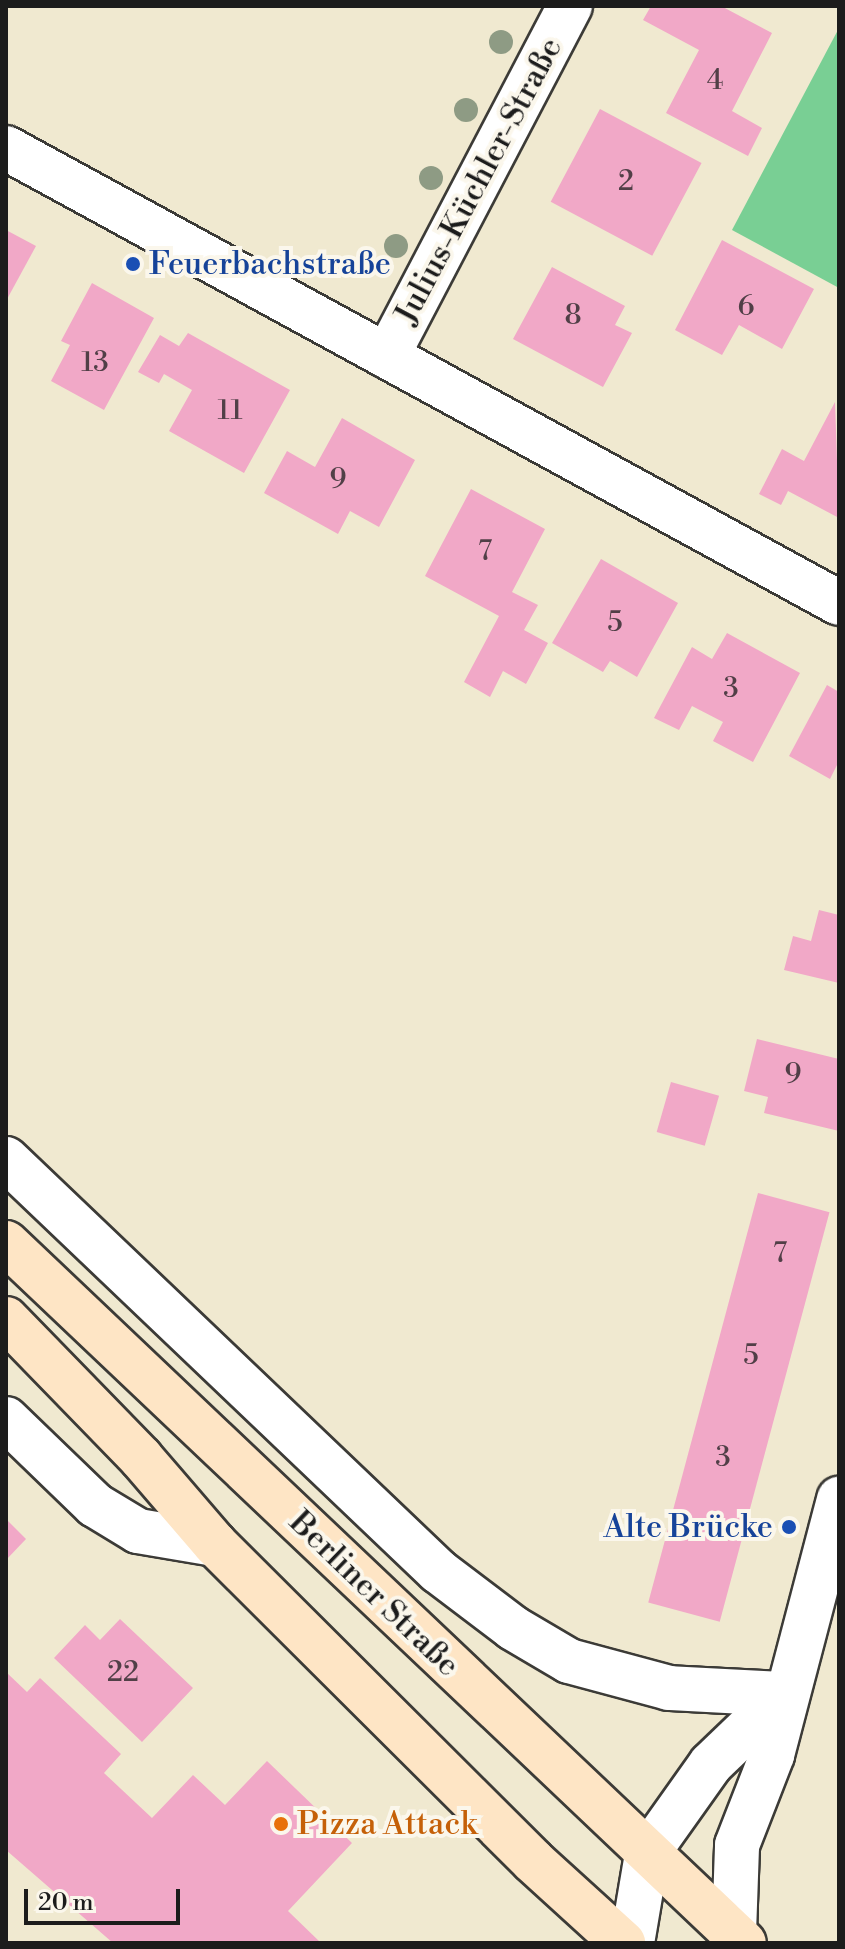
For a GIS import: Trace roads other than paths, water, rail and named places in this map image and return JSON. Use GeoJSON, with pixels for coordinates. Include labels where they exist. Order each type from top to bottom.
{"type":"FeatureCollection","features":[{"type":"Feature","properties":{"kind":"main road","name":"Berliner Straße"},"geometry":{"type":"LineString","coordinates":[[6,1243],[739,1938]]}},
{"type":"Feature","properties":{"kind":"main road"},"geometry":{"type":"LineString","coordinates":[[6,1319],[141,1458],[215,1544],[533,1861],[623,1943]]}},
{"type":"Feature","properties":{"kind":"street","name":"Julius-Küchler-Straße"},"geometry":{"type":"LineString","coordinates":[[387,356],[570,6]]}},
{"type":"Feature","properties":{"kind":"street"},"geometry":{"type":"LineString","coordinates":[[6,148],[839,603]]}},
{"type":"Feature","properties":{"kind":"street","name":"Berliner Straße"},"geometry":{"type":"LineString","coordinates":[[6,1159],[438,1571],[513,1628],[569,1661],[669,1688],[784,1694]]}},
{"type":"Feature","properties":{"kind":"street"},"geometry":{"type":"LineString","coordinates":[[6,1419],[95,1505],[138,1531],[215,1544]]}},
{"type":"Feature","properties":{"kind":"street"},"geometry":{"type":"LineString","coordinates":[[739,1938],[737,1845],[772,1755],[784,1694],[839,1499]]}},
{"type":"Feature","properties":{"kind":"street"},"geometry":{"type":"LineString","coordinates":[[632,1943],[647,1854],[711,1764],[784,1694]]}},
{"type":"Feature","properties":{"kind":"place","name":"Feuerbachstraße"},"geometry":{"type":"Point","coordinates":[133,264]}},
{"type":"Feature","properties":{"kind":"place","name":"Alte Brücke"},"geometry":{"type":"Point","coordinates":[789,1527]}},
{"type":"Feature","properties":{"kind":"place","name":"Pizza Attack"},"geometry":{"type":"Point","coordinates":[281,1824]}}]}
